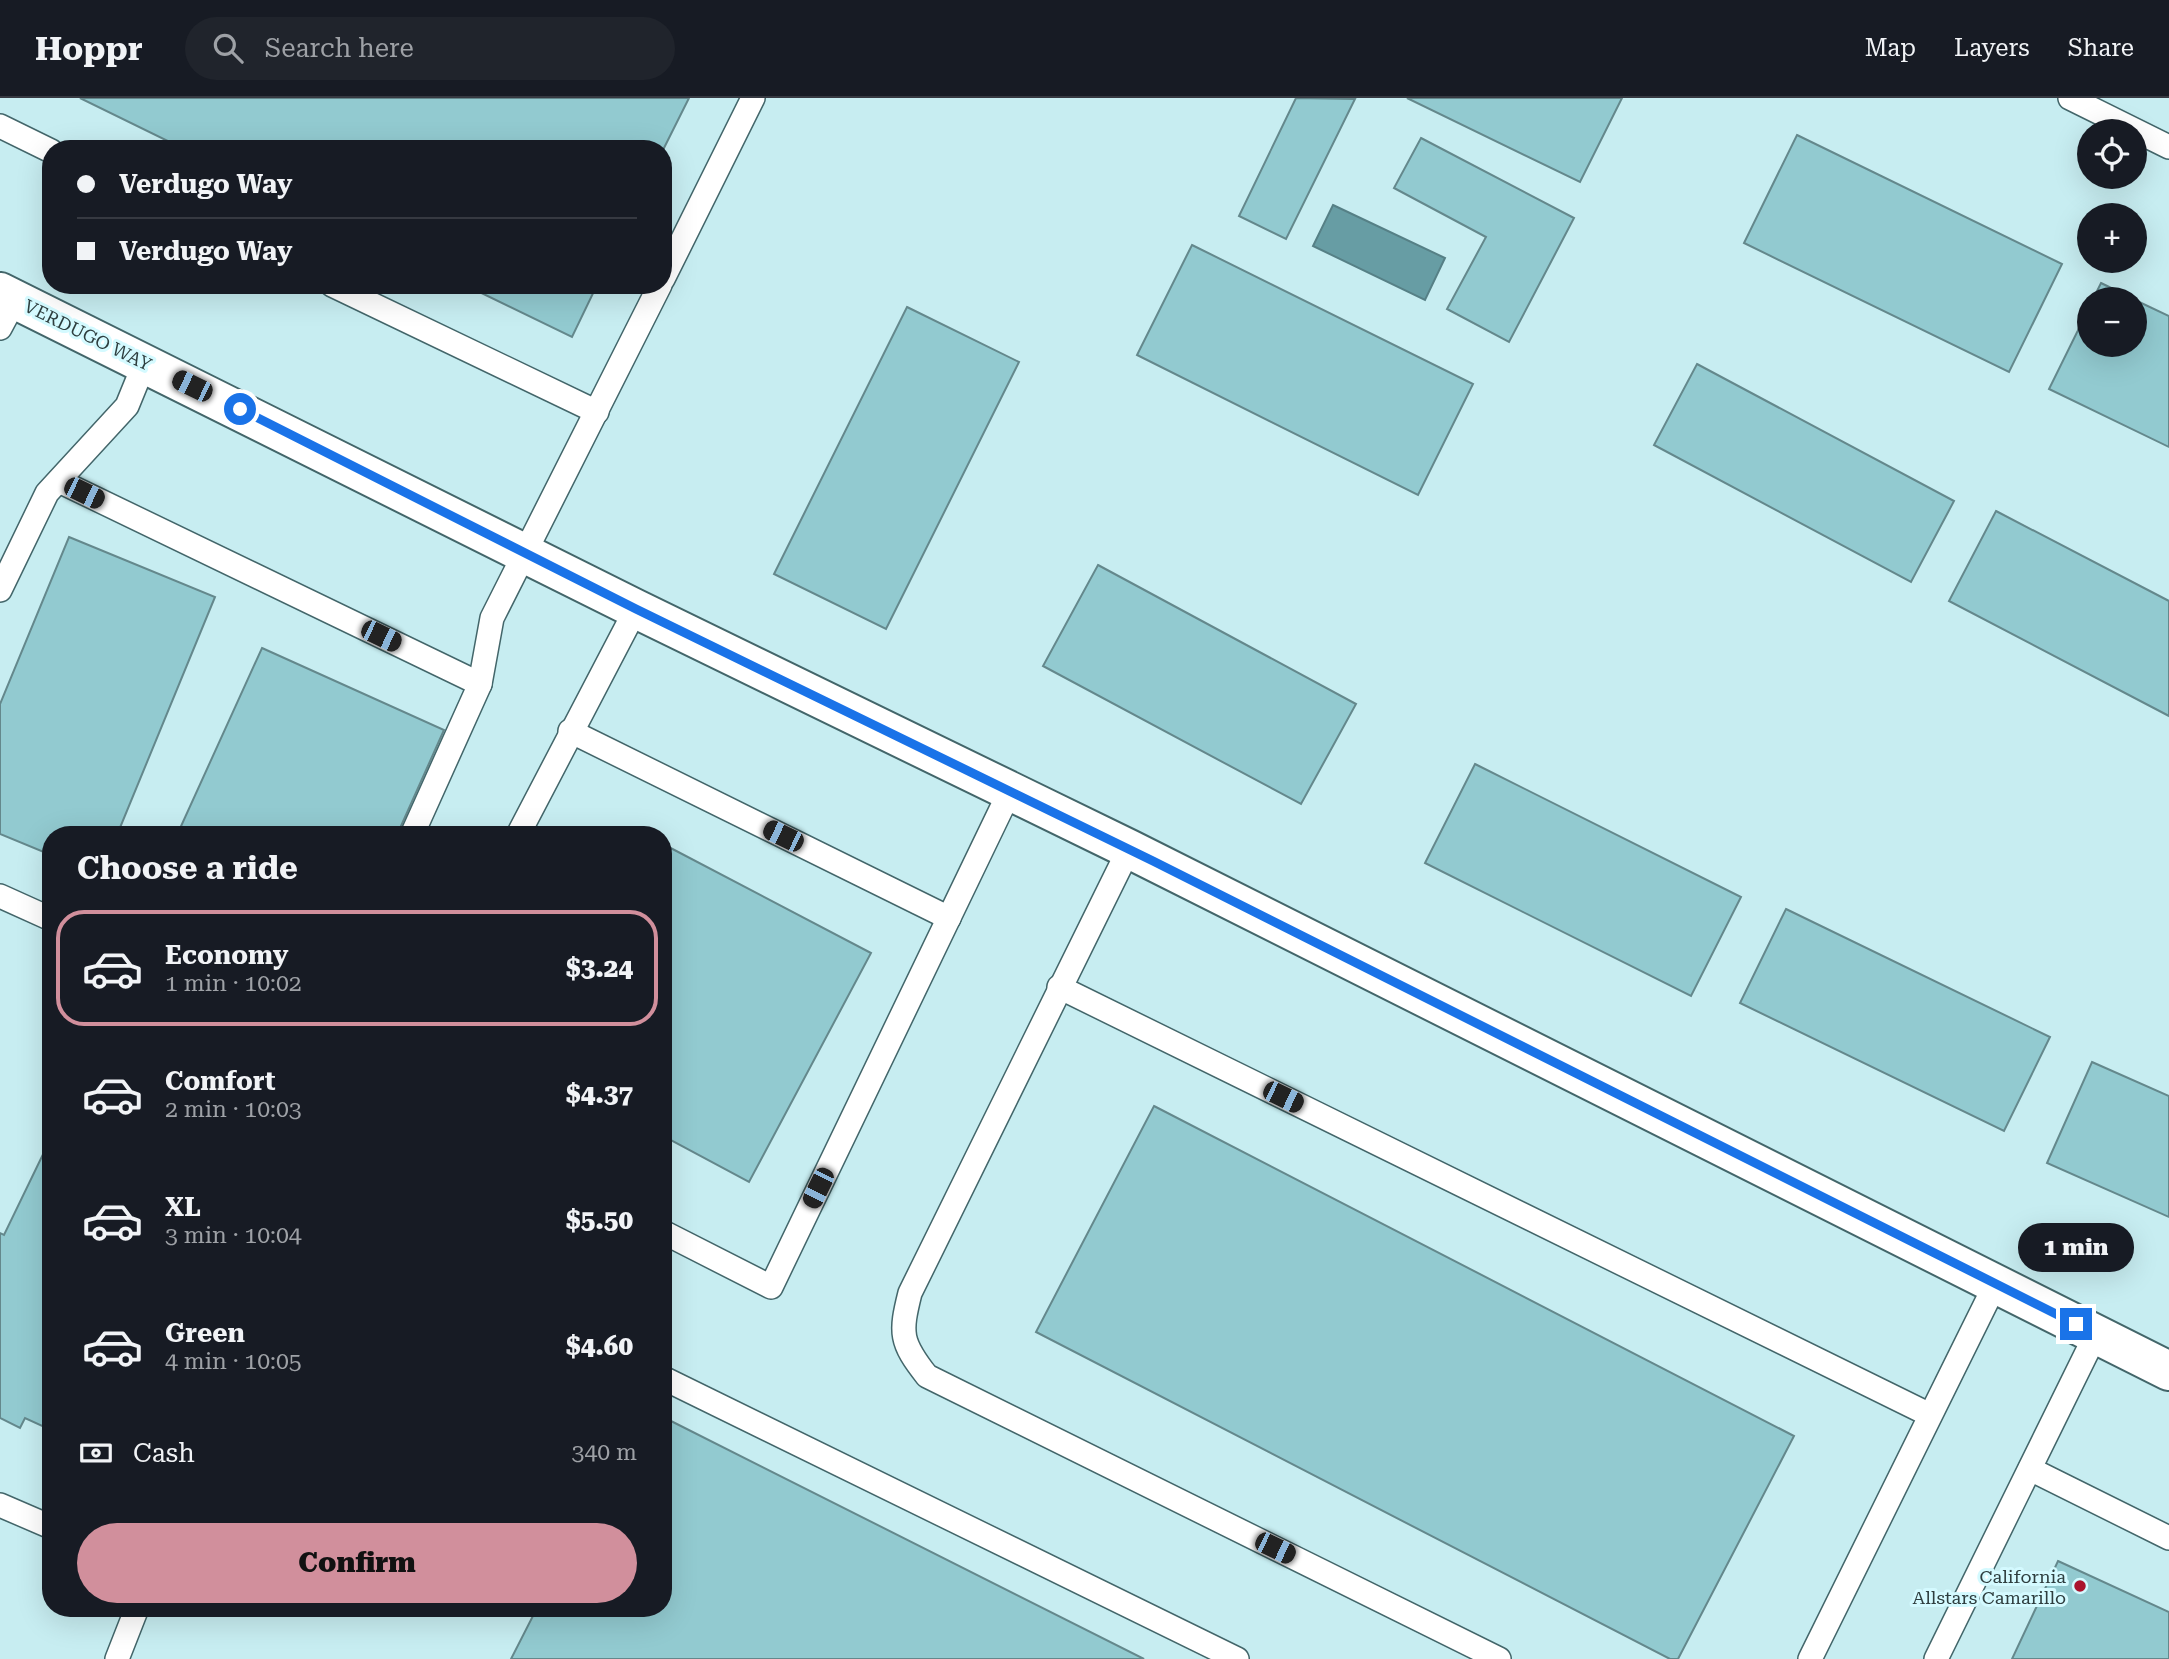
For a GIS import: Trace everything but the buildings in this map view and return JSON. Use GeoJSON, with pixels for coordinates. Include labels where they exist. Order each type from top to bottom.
{"type":"FeatureCollection","features":[{"type":"Feature","properties":{"kind":"street","name":"VERDUGO WAY"},"geometry":{"type":"LineString","coordinates":[[5,307],[145,362],[636,609],[1129,849],[2169,1371]]}},
{"type":"Feature","properties":{"kind":"lane"},"geometry":{"type":"LineString","coordinates":[[672,261],[753,98]]}},
{"type":"Feature","properties":{"kind":"lane"},"geometry":{"type":"LineString","coordinates":[[2070,98],[2169,147]]}},
{"type":"Feature","properties":{"kind":"lane"},"geometry":{"type":"LineString","coordinates":[[0,126],[42,147]]}},
{"type":"Feature","properties":{"kind":"lane"},"geometry":{"type":"LineString","coordinates":[[351,294],[597,412]]}},
{"type":"Feature","properties":{"kind":"lane"},"geometry":{"type":"LineString","coordinates":[[416,826],[480,684],[492,618],[523,550],[597,412],[656,294]]}},
{"type":"Feature","properties":{"kind":"lane"},"geometry":{"type":"LineString","coordinates":[[0,590],[47,493],[127,406],[145,362]]}},
{"type":"Feature","properties":{"kind":"lane"},"geometry":{"type":"LineString","coordinates":[[59,481],[480,684]]}},
{"type":"Feature","properties":{"kind":"lane"},"geometry":{"type":"LineString","coordinates":[[522,826],[570,730],[636,609]]}},
{"type":"Feature","properties":{"kind":"lane"},"geometry":{"type":"LineString","coordinates":[[570,730],[949,918]]}},
{"type":"Feature","properties":{"kind":"lane"},"geometry":{"type":"LineString","coordinates":[[672,1237],[771,1287],[1010,791]]}},
{"type":"Feature","properties":{"kind":"lane"},"geometry":{"type":"LineString","coordinates":[[1129,849],[910,1293],[901,1327],[911,1356],[927,1376],[1499,1659]]}},
{"type":"Feature","properties":{"kind":"lane"},"geometry":{"type":"LineString","coordinates":[[0,896],[42,915]]}},
{"type":"Feature","properties":{"kind":"lane"},"geometry":{"type":"LineString","coordinates":[[1059,987],[1930,1415]]}},
{"type":"Feature","properties":{"kind":"lane"},"geometry":{"type":"LineString","coordinates":[[1810,1659],[1996,1283]]}},
{"type":"Feature","properties":{"kind":"lane"},"geometry":{"type":"LineString","coordinates":[[1936,1659],[2096,1334]]}},
{"type":"Feature","properties":{"kind":"lane"},"geometry":{"type":"LineString","coordinates":[[672,1382],[1237,1659]]}},
{"type":"Feature","properties":{"kind":"lane"},"geometry":{"type":"LineString","coordinates":[[2030,1469],[2169,1538]]}},
{"type":"Feature","properties":{"kind":"lane"},"geometry":{"type":"LineString","coordinates":[[0,1505],[42,1524]]}},
{"type":"Feature","properties":{"kind":"lane"},"geometry":{"type":"LineString","coordinates":[[117,1659],[133,1617]]}},
{"type":"Feature","properties":{"kind":"water"},"geometry":{"type":"Polygon","coordinates":[[[1333,205],[1445,258],[1425,300],[1313,246],[1333,205]]]}},
{"type":"Feature","properties":{"kind":"place","name":"California Allstars Camarillo"},"geometry":{"type":"Point","coordinates":[2080,1586]}},
{"type":"Feature","properties":{"kind":"route"},"geometry":{"type":"LineString","coordinates":[[240,409],[636,609],[1153,861],[1681,1124],[2076,1324]]}}]}
